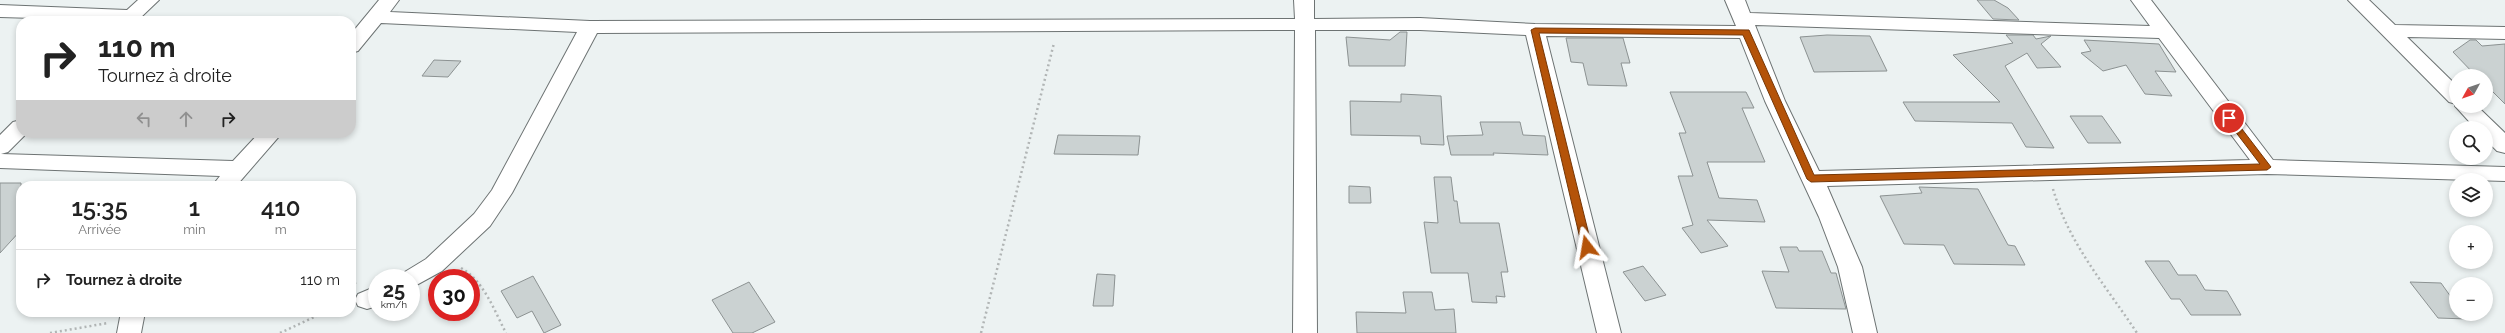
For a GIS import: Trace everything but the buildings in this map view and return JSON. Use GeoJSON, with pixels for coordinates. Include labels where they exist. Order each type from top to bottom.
{"type":"FeatureCollection","features":[{"type":"Feature","properties":{"kind":"street"},"geometry":{"type":"LineString","coordinates":[[132,16],[149,0]]}},
{"type":"Feature","properties":{"kind":"street"},"geometry":{"type":"LineString","coordinates":[[356,41],[389,0]]}},
{"type":"Feature","properties":{"kind":"street"},"geometry":{"type":"LineString","coordinates":[[1304,0],[1306,25],[1305,333]]}},
{"type":"Feature","properties":{"kind":"street"},"geometry":{"type":"LineString","coordinates":[[2141,0],[2267,167]]}},
{"type":"Feature","properties":{"kind":"street"},"geometry":{"type":"LineString","coordinates":[[2358,0],[2449,90]]}},
{"type":"Feature","properties":{"kind":"street"},"geometry":{"type":"LineString","coordinates":[[0,11],[81,16]]}},
{"type":"Feature","properties":{"kind":"street"},"geometry":{"type":"LineString","coordinates":[[376,16],[590,28],[1420,24],[1535,30],[1741,17],[2164,32]]}},
{"type":"Feature","properties":{"kind":"street"},"geometry":{"type":"LineString","coordinates":[[1741,17],[1850,266],[1865,333]]}},
{"type":"Feature","properties":{"kind":"street"},"geometry":{"type":"LineString","coordinates":[[420,274],[434,265],[482,220],[501,193],[590,28]]}},
{"type":"Feature","properties":{"kind":"street"},"geometry":{"type":"LineString","coordinates":[[1535,30],[1609,333]]}},
{"type":"Feature","properties":{"kind":"street"},"geometry":{"type":"LineString","coordinates":[[2389,31],[2505,33]]}},
{"type":"Feature","properties":{"kind":"street"},"geometry":{"type":"LineString","coordinates":[[2472,113],[2505,146]]}},
{"type":"Feature","properties":{"kind":"street"},"geometry":{"type":"LineString","coordinates":[[0,147],[16,132]]}},
{"type":"Feature","properties":{"kind":"street"},"geometry":{"type":"LineString","coordinates":[[227,181],[266,138]]}},
{"type":"Feature","properties":{"kind":"street"},"geometry":{"type":"LineString","coordinates":[[0,161],[238,169]]}},
{"type":"Feature","properties":{"kind":"street"},"geometry":{"type":"LineString","coordinates":[[1811,179],[2267,167],[2505,174]]}},
{"type":"Feature","properties":{"kind":"path"},"geometry":{"type":"LineString","coordinates":[[981,333],[1059,25]]}},
{"type":"Feature","properties":{"kind":"path"},"geometry":{"type":"LineString","coordinates":[[2050,173],[2057,205],[2072,236],[2137,333]]}},
{"type":"Feature","properties":{"kind":"path"},"geometry":{"type":"LineString","coordinates":[[434,265],[442,263],[469,271],[485,294],[506,333]]}},
{"type":"Feature","properties":{"kind":"path"},"geometry":{"type":"LineString","coordinates":[[280,333],[314,317]]}},
{"type":"Feature","properties":{"kind":"path"},"geometry":{"type":"LineString","coordinates":[[50,333],[80,326],[131,322]]}},
{"type":"Feature","properties":{"kind":"route"},"geometry":{"type":"LineString","coordinates":[[1587,247],[1561,146],[1535,30],[1746,32],[1811,179],[2267,167],[2229,118]]}}]}
